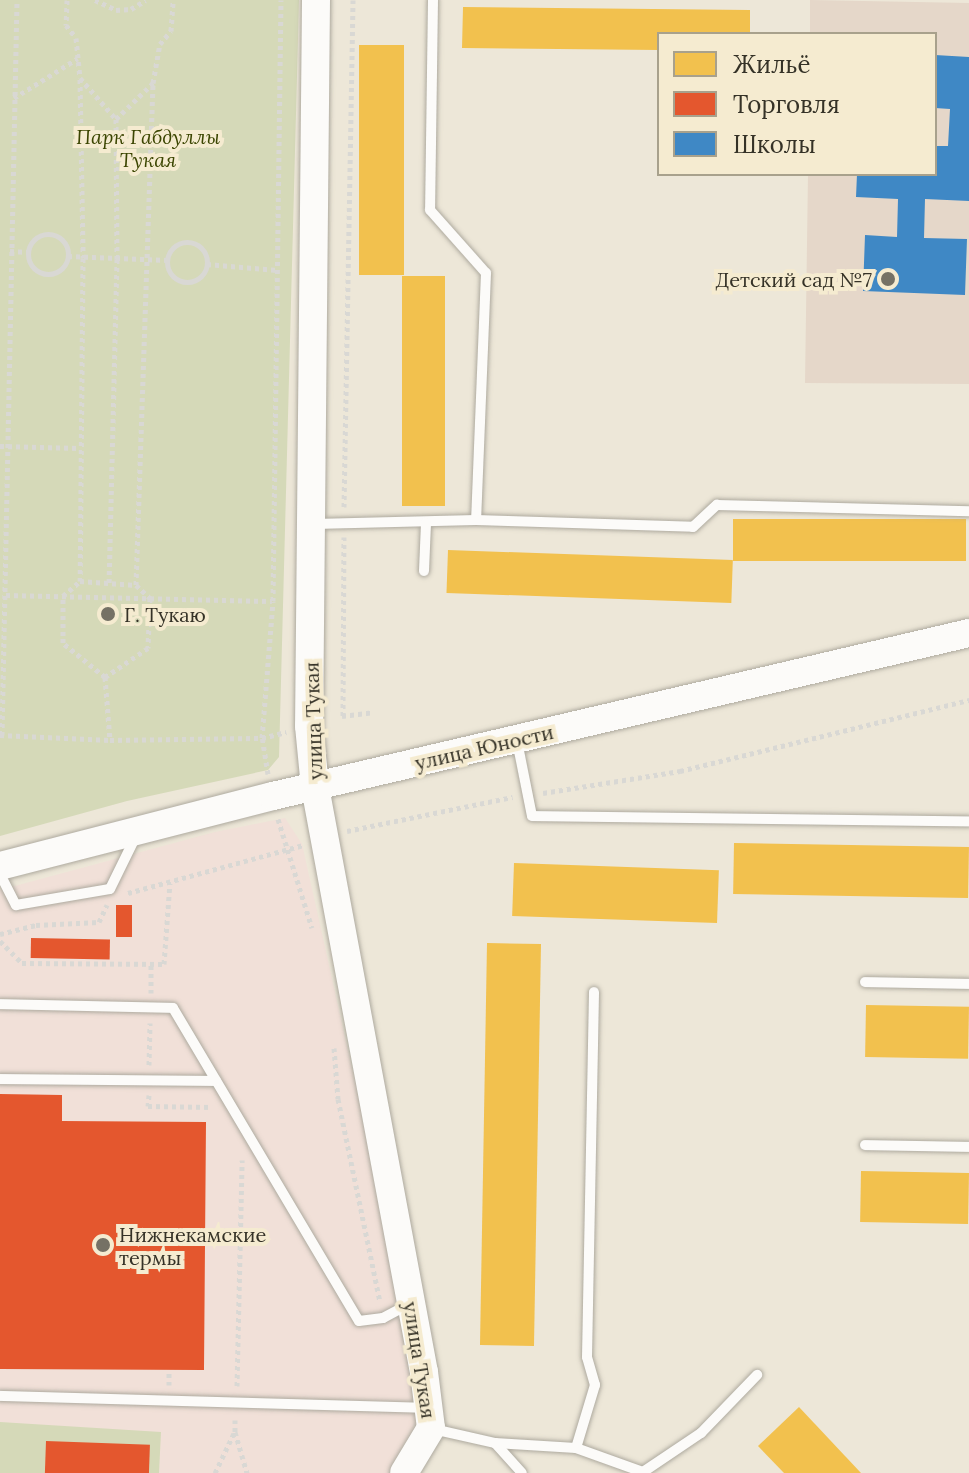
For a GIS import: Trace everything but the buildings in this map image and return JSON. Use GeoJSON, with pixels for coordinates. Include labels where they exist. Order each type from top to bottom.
{"type":"FeatureCollection","features":[{"type":"Feature","properties":{"kind":"street","name":"улица Тукая"},"geometry":{"type":"LineString","coordinates":[[316,0],[309,726],[315,787],[430,1418],[404,1473]]}},
{"type":"Feature","properties":{"kind":"street","name":"улица Юности"},"geometry":{"type":"LineString","coordinates":[[0,866],[315,787],[969,633]]}},
{"type":"Feature","properties":{"kind":"lane"},"geometry":{"type":"LineString","coordinates":[[433,0],[430,210],[486,273],[476,520]]}},
{"type":"Feature","properties":{"kind":"lane"},"geometry":{"type":"LineString","coordinates":[[312,524],[476,520],[693,527],[717,505],[969,511]]}},
{"type":"Feature","properties":{"kind":"lane"},"geometry":{"type":"LineString","coordinates":[[424,571],[426,523]]}},
{"type":"Feature","properties":{"kind":"lane"},"geometry":{"type":"LineString","coordinates":[[516,739],[532,816],[969,821]]}},
{"type":"Feature","properties":{"kind":"lane"},"geometry":{"type":"LineString","coordinates":[[0,874],[16,905],[110,889],[139,831]]}},
{"type":"Feature","properties":{"kind":"lane"},"geometry":{"type":"LineString","coordinates":[[865,982],[969,984]]}},
{"type":"Feature","properties":{"kind":"lane"},"geometry":{"type":"LineString","coordinates":[[576,1448],[595,1385],[587,1357],[594,992]]}},
{"type":"Feature","properties":{"kind":"lane"},"geometry":{"type":"LineString","coordinates":[[0,1004],[173,1008],[359,1321],[383,1318],[411,1303]]}},
{"type":"Feature","properties":{"kind":"lane"},"geometry":{"type":"LineString","coordinates":[[0,1079],[216,1081]]}},
{"type":"Feature","properties":{"kind":"lane"},"geometry":{"type":"LineString","coordinates":[[865,1145],[969,1147]]}},
{"type":"Feature","properties":{"kind":"lane"},"geometry":{"type":"LineString","coordinates":[[0,1396],[236,1403],[430,1418],[495,1443],[576,1448],[643,1472],[701,1433],[757,1375]]}},
{"type":"Feature","properties":{"kind":"lane"},"geometry":{"type":"LineString","coordinates":[[495,1443],[522,1473]]}},
{"type":"Feature","properties":{"kind":"path"},"geometry":{"type":"LineString","coordinates":[[17,0],[3,446],[6,595],[1,735],[110,740],[262,738],[273,601],[281,0]]}},
{"type":"Feature","properties":{"kind":"path"},"geometry":{"type":"LineString","coordinates":[[67,0],[66,25],[76,38],[80,78],[83,258],[80,581]]}},
{"type":"Feature","properties":{"kind":"path"},"geometry":{"type":"LineString","coordinates":[[95,0],[116,10],[131,9],[146,0]]}},
{"type":"Feature","properties":{"kind":"path"},"geometry":{"type":"LineString","coordinates":[[136,585],[153,83],[160,44],[171,31],[173,0]]}},
{"type":"Feature","properties":{"kind":"path"},"geometry":{"type":"LineString","coordinates":[[343,716],[353,0]]}},
{"type":"Feature","properties":{"kind":"path"},"geometry":{"type":"LineString","coordinates":[[14,98],[78,58]]}},
{"type":"Feature","properties":{"kind":"path"},"geometry":{"type":"LineString","coordinates":[[80,78],[116,119],[117,259],[109,584]]}},
{"type":"Feature","properties":{"kind":"path"},"geometry":{"type":"LineString","coordinates":[[116,119],[153,83]]}},
{"type":"Feature","properties":{"kind":"path"},"geometry":{"type":"LineString","coordinates":[[50,234],[64,241],[68,256],[61,270],[46,274],[32,267],[28,252],[36,238],[50,234]]}},
{"type":"Feature","properties":{"kind":"path"},"geometry":{"type":"LineString","coordinates":[[189,242],[203,250],[207,264],[200,278],[185,282],[172,275],[167,260],[175,247],[189,242]]}},
{"type":"Feature","properties":{"kind":"path"},"geometry":{"type":"LineString","coordinates":[[10,251],[28,252]]}},
{"type":"Feature","properties":{"kind":"path"},"geometry":{"type":"LineString","coordinates":[[68,256],[167,260]]}},
{"type":"Feature","properties":{"kind":"path"},"geometry":{"type":"LineString","coordinates":[[207,264],[277,270]]}},
{"type":"Feature","properties":{"kind":"path"},"geometry":{"type":"LineString","coordinates":[[3,446],[79,448]]}},
{"type":"Feature","properties":{"kind":"path"},"geometry":{"type":"LineString","coordinates":[[105,677],[148,648],[150,598],[136,585],[80,581],[63,596],[63,643],[105,677],[110,740]]}},
{"type":"Feature","properties":{"kind":"path"},"geometry":{"type":"LineString","coordinates":[[6,595],[273,601]]}},
{"type":"Feature","properties":{"kind":"path"},"geometry":{"type":"LineString","coordinates":[[0,941],[22,963],[164,964],[170,883],[326,838],[528,794],[680,771],[969,700]]}},
{"type":"Feature","properties":{"kind":"path"},"geometry":{"type":"LineString","coordinates":[[151,964],[148,1106],[219,1108]]}},
{"type":"Feature","properties":{"kind":"path"},"geometry":{"type":"LineString","coordinates":[[242,1146],[235,1432],[247,1473]]}},
{"type":"Feature","properties":{"kind":"path"},"geometry":{"type":"LineString","coordinates":[[215,1473],[235,1432]]}},
{"type":"Feature","properties":{"kind":"shaded area","name":"Детский сад №7"},"geometry":{"type":"Polygon","coordinates":[[[810,0],[969,3],[969,384],[805,383],[808,176],[937,176],[937,32],[810,32],[810,0]]]}},
{"type":"Feature","properties":{"kind":"shaded area"},"geometry":{"type":"Polygon","coordinates":[[[285,818],[302,844],[414,1347],[422,1425],[398,1473],[0,1473],[0,890],[215,832],[285,818]]]}},
{"type":"Feature","properties":{"kind":"green space","name":"Парк Габдуллы Тукая"},"geometry":{"type":"Polygon","coordinates":[[[0,0],[299,0],[279,757],[268,770],[127,801],[0,836],[0,0]]]}},
{"type":"Feature","properties":{"kind":"green space"},"geometry":{"type":"Polygon","coordinates":[[[0,1422],[161,1432],[159,1473],[0,1473],[0,1422]]]}},
{"type":"Feature","properties":{"kind":"place","name":"Детский сад №7"},"geometry":{"type":"Point","coordinates":[888,279]}},
{"type":"Feature","properties":{"kind":"place","name":"Г. Тукаю"},"geometry":{"type":"Point","coordinates":[108,614]}},
{"type":"Feature","properties":{"kind":"place","name":"Нижнекамские термы"},"geometry":{"type":"Point","coordinates":[103,1245]}}]}
